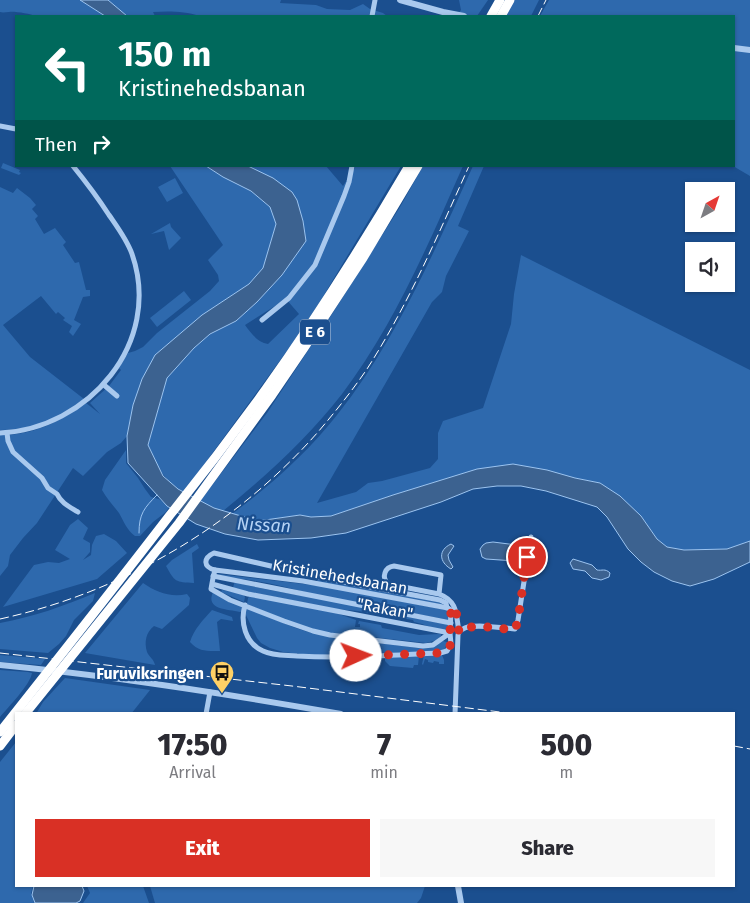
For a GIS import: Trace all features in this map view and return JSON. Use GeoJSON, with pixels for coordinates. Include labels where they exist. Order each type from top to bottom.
{"type":"FeatureCollection","features":[{"type":"Feature","properties":{"kind":"highway"},"geometry":{"type":"LineString","coordinates":[[492,15],[500,0]]}},
{"type":"Feature","properties":{"kind":"highway"},"geometry":{"type":"LineString","coordinates":[[502,15],[510,0]]}},
{"type":"Feature","properties":{"kind":"highway","name":"E 6"},"geometry":{"type":"LineString","coordinates":[[16,712],[194,486],[243,420],[357,254],[408,167]]}},
{"type":"Feature","properties":{"kind":"highway","name":"E 6"},"geometry":{"type":"LineString","coordinates":[[27,712],[179,523],[272,394],[363,258],[417,167]]}},
{"type":"Feature","properties":{"kind":"highway","name":"E 6"},"geometry":{"type":"LineString","coordinates":[[0,732],[15,713]]}},
{"type":"Feature","properties":{"kind":"highway"},"geometry":{"type":"LineString","coordinates":[[0,746],[15,726]]}},
{"type":"Feature","properties":{"kind":"street"},"geometry":{"type":"LineString","coordinates":[[372,15],[375,0]]}},
{"type":"Feature","properties":{"kind":"street"},"geometry":{"type":"LineString","coordinates":[[400,0],[458,15]]}},
{"type":"Feature","properties":{"kind":"street"},"geometry":{"type":"LineString","coordinates":[[735,48],[750,50]]}},
{"type":"Feature","properties":{"kind":"street"},"geometry":{"type":"LineString","coordinates":[[0,126],[15,129]]}},
{"type":"Feature","properties":{"kind":"street"},"geometry":{"type":"LineString","coordinates":[[0,433],[25,430],[43,425],[76,409],[104,385],[118,366],[135,330],[139,294],[137,273],[132,255],[126,240],[74,167]]}},
{"type":"Feature","properties":{"kind":"street"},"geometry":{"type":"LineString","coordinates":[[262,320],[289,298],[315,265],[350,182],[352,167]]}},
{"type":"Feature","properties":{"kind":"street"},"geometry":{"type":"LineString","coordinates":[[104,385],[117,396]]}},
{"type":"Feature","properties":{"kind":"street"},"geometry":{"type":"LineString","coordinates":[[7,433],[13,452],[42,478],[48,488],[57,494],[63,502],[78,512]]}},
{"type":"Feature","properties":{"kind":"street"},"geometry":{"type":"LineString","coordinates":[[459,632],[465,627],[515,630],[531,537]]}},
{"type":"Feature","properties":{"kind":"street"},"geometry":{"type":"LineString","coordinates":[[451,623],[214,573],[206,565],[206,562],[208,556],[214,553],[323,578],[440,600],[446,603],[457,614],[459,632],[455,712]]}},
{"type":"Feature","properties":{"kind":"street"},"geometry":{"type":"LineString","coordinates":[[246,605],[242,621],[245,631],[253,643],[262,651],[272,654],[327,657],[440,653],[447,650],[451,644],[451,610],[449,599],[439,594],[388,584],[385,581],[384,575],[391,566],[441,575],[439,594]]}},
{"type":"Feature","properties":{"kind":"street"},"geometry":{"type":"LineString","coordinates":[[214,573],[211,589],[230,600],[300,628],[330,635],[424,646],[433,645],[450,633]]}},
{"type":"Feature","properties":{"kind":"street","name":"Kristinehedsbanan"},"geometry":{"type":"LineString","coordinates":[[214,573],[303,581],[450,608]]}},
{"type":"Feature","properties":{"kind":"street","name":"Kristinehedsbanan"},"geometry":{"type":"LineString","coordinates":[[212,584],[248,594],[336,611]]}},
{"type":"Feature","properties":{"kind":"street","name":"\"Rakan\""},"geometry":{"type":"LineString","coordinates":[[336,611],[450,633]]}},
{"type":"Feature","properties":{"kind":"street"},"geometry":{"type":"LineString","coordinates":[[0,665],[210,692],[329,712]]}},
{"type":"Feature","properties":{"kind":"street"},"geometry":{"type":"LineString","coordinates":[[206,712],[210,692]]}},
{"type":"Feature","properties":{"kind":"street"},"geometry":{"type":"LineString","coordinates":[[458,887],[461,903]]}},
{"type":"Feature","properties":{"kind":"shaded area"},"geometry":{"type":"Polygon","coordinates":[[[0,0],[80,0],[103,15],[32,15],[18,12],[0,12],[0,0]]]}},
{"type":"Feature","properties":{"kind":"shaded area"},"geometry":{"type":"Polygon","coordinates":[[[108,0],[281,0],[280,3],[316,5],[327,9],[350,10],[363,4],[386,15],[196,15],[182,12],[153,12],[154,15],[126,15],[108,0]]]}},
{"type":"Feature","properties":{"kind":"shaded area"},"geometry":{"type":"Polygon","coordinates":[[[459,0],[488,0],[478,15],[457,15],[461,10],[459,0]]]}},
{"type":"Feature","properties":{"kind":"shaded area"},"geometry":{"type":"Polygon","coordinates":[[[515,0],[539,0],[532,15],[507,15],[515,0]]]}},
{"type":"Feature","properties":{"kind":"shaded area"},"geometry":{"type":"Polygon","coordinates":[[[549,0],[750,0],[750,176],[735,167],[735,15],[541,15],[549,0]]]}},
{"type":"Feature","properties":{"kind":"shaded area"},"geometry":{"type":"Polygon","coordinates":[[[3,163],[20,170],[19,172],[21,173],[19,175],[1,168],[3,163]]]}},
{"type":"Feature","properties":{"kind":"shaded area"},"geometry":{"type":"Polygon","coordinates":[[[171,167],[208,167],[251,191],[270,207],[276,224],[263,268],[249,284],[202,315],[133,405],[127,436],[121,443],[107,452],[83,476],[73,468],[37,523],[10,555],[8,566],[0,576],[0,435],[24,433],[46,426],[86,403],[100,414],[90,403],[109,386],[121,370],[119,368],[128,353],[143,347],[157,333],[210,291],[219,281],[218,275],[208,260],[223,245],[171,167]]]}},
{"type":"Feature","properties":{"kind":"shaded area"},"geometry":{"type":"Polygon","coordinates":[[[249,167],[327,167],[343,186],[355,167],[400,167],[321,300],[292,344],[184,492],[166,478],[154,460],[148,445],[167,378],[194,348],[210,334],[236,321],[282,275],[306,241],[303,221],[249,167]],[[286,299],[245,325],[257,339],[268,344],[299,314],[286,299]]]}},
{"type":"Feature","properties":{"kind":"shaded area"},"geometry":{"type":"Polygon","coordinates":[[[422,167],[463,167],[409,284],[361,368],[342,394],[286,456],[223,511],[200,501],[267,413],[400,207],[422,167]]]}},
{"type":"Feature","properties":{"kind":"shaded area"},"geometry":{"type":"Polygon","coordinates":[[[473,167],[484,167],[458,226],[469,231],[446,276],[442,292],[432,302],[317,503],[356,492],[368,483],[430,468],[438,459],[438,433],[443,421],[483,408],[511,324],[521,255],[750,370],[750,541],[727,549],[684,550],[667,547],[657,539],[641,516],[600,483],[575,478],[477,469],[331,516],[311,517],[300,515],[258,521],[232,514],[301,455],[326,429],[358,387],[396,326],[444,231],[473,167]]]}},
{"type":"Feature","properties":{"kind":"shaded area"},"geometry":{"type":"Polygon","coordinates":[[[175,178],[183,193],[167,202],[158,187],[175,178]]]}},
{"type":"Feature","properties":{"kind":"shaded area"},"geometry":{"type":"Polygon","coordinates":[[[0,187],[13,193],[17,188],[30,198],[36,205],[32,209],[38,216],[35,219],[44,234],[55,228],[66,242],[63,245],[75,263],[79,262],[86,290],[90,290],[90,296],[83,297],[74,320],[81,324],[73,336],[69,332],[72,326],[63,320],[65,318],[58,312],[56,314],[41,296],[3,325],[30,357],[84,399],[47,422],[23,428],[0,430],[0,187]]]}},
{"type":"Feature","properties":{"kind":"shaded area"},"geometry":{"type":"Polygon","coordinates":[[[170,223],[171,227],[181,238],[169,250],[164,231],[151,234],[170,223]]]}},
{"type":"Feature","properties":{"kind":"shaded area"},"geometry":{"type":"Polygon","coordinates":[[[184,291],[191,300],[157,327],[150,318],[184,291]]]}},
{"type":"Feature","properties":{"kind":"shaded area"},"geometry":{"type":"Polygon","coordinates":[[[126,450],[126,463],[151,497],[159,499],[169,507],[140,536],[135,536],[130,531],[102,490],[105,480],[126,450]]]}},
{"type":"Feature","properties":{"kind":"shaded area"},"geometry":{"type":"Polygon","coordinates":[[[78,519],[88,528],[83,539],[90,543],[90,552],[83,560],[91,555],[92,545],[96,536],[104,534],[116,541],[127,553],[97,579],[3,607],[34,565],[48,562],[59,563],[70,559],[55,550],[70,525],[78,519]]]}},
{"type":"Feature","properties":{"kind":"shaded area"},"geometry":{"type":"Polygon","coordinates":[[[197,544],[199,548],[192,553],[194,583],[176,580],[166,566],[197,544]]]}},
{"type":"Feature","properties":{"kind":"shaded area"},"geometry":{"type":"Polygon","coordinates":[[[218,574],[321,586],[446,610],[449,620],[311,594],[273,584],[229,578],[218,574]]]}},
{"type":"Feature","properties":{"kind":"shaded area"},"geometry":{"type":"Polygon","coordinates":[[[317,579],[440,602],[443,605],[317,582],[317,579]]]}},
{"type":"Feature","properties":{"kind":"shaded area"},"geometry":{"type":"Polygon","coordinates":[[[235,582],[446,624],[448,626],[445,630],[441,630],[414,622],[413,620],[336,609],[235,589],[233,588],[235,582]]]}},
{"type":"Feature","properties":{"kind":"shaded area"},"geometry":{"type":"Polygon","coordinates":[[[143,583],[164,593],[175,595],[187,594],[190,598],[189,605],[162,629],[154,626],[147,634],[147,652],[155,665],[85,653],[143,583]]]}},
{"type":"Feature","properties":{"kind":"shaded area"},"geometry":{"type":"Polygon","coordinates":[[[222,590],[243,594],[245,597],[244,602],[221,592],[222,590]]]}},
{"type":"Feature","properties":{"kind":"shaded area"},"geometry":{"type":"Polygon","coordinates":[[[213,592],[243,606],[242,611],[219,608],[212,602],[213,592]]]}},
{"type":"Feature","properties":{"kind":"shaded area"},"geometry":{"type":"Polygon","coordinates":[[[95,593],[93,601],[74,620],[66,636],[48,653],[0,649],[0,623],[48,611],[95,593]]]}},
{"type":"Feature","properties":{"kind":"shaded area"},"geometry":{"type":"Polygon","coordinates":[[[250,596],[336,613],[356,620],[355,627],[360,627],[359,621],[381,625],[382,628],[419,635],[441,634],[441,636],[437,640],[426,643],[339,635],[307,628],[248,605],[248,598],[250,596]]]}},
{"type":"Feature","properties":{"kind":"shaded area"},"geometry":{"type":"Polygon","coordinates":[[[248,608],[308,632],[351,639],[351,655],[308,655],[283,652],[270,648],[261,643],[257,638],[245,613],[245,609],[248,608]]]}},
{"type":"Feature","properties":{"kind":"shaded area"},"geometry":{"type":"Polygon","coordinates":[[[212,610],[232,617],[233,621],[221,619],[217,622],[220,651],[200,649],[190,642],[196,629],[212,610]]]}},
{"type":"Feature","properties":{"kind":"shaded area"},"geometry":{"type":"Polygon","coordinates":[[[361,641],[419,648],[443,641],[447,642],[445,649],[439,651],[362,654],[357,652],[355,648],[361,641]]]}},
{"type":"Feature","properties":{"kind":"shaded area"},"geometry":{"type":"Polygon","coordinates":[[[0,655],[45,659],[41,665],[0,662],[0,655]]]}},
{"type":"Feature","properties":{"kind":"shaded area"},"geometry":{"type":"Polygon","coordinates":[[[424,655],[442,655],[444,664],[434,661],[433,663],[428,662],[425,659],[423,665],[424,655]]]}},
{"type":"Feature","properties":{"kind":"shaded area"},"geometry":{"type":"Polygon","coordinates":[[[419,656],[418,665],[414,665],[413,668],[390,666],[385,661],[385,658],[419,656]]]}},
{"type":"Feature","properties":{"kind":"shaded area"},"geometry":{"type":"Polygon","coordinates":[[[0,670],[32,673],[23,689],[0,717],[0,670]]]}},
{"type":"Feature","properties":{"kind":"shaded area"},"geometry":{"type":"Polygon","coordinates":[[[65,678],[150,690],[133,712],[37,712],[43,702],[65,678]]]}},
{"type":"Feature","properties":{"kind":"shaded area"},"geometry":{"type":"Polygon","coordinates":[[[15,743],[15,887],[33,887],[31,893],[34,903],[0,903],[0,762],[15,743]]]}},
{"type":"Feature","properties":{"kind":"shaded area"},"geometry":{"type":"Polygon","coordinates":[[[87,887],[143,887],[149,903],[83,903],[90,893],[87,887]]]}},
{"type":"Feature","properties":{"kind":"shaded area"},"geometry":{"type":"Polygon","coordinates":[[[150,887],[425,887],[417,903],[155,903],[150,887]]]}},
{"type":"Feature","properties":{"kind":"water"},"geometry":{"type":"Polygon","coordinates":[[[80,0],[108,0],[126,15],[103,15],[80,0]]]}},
{"type":"Feature","properties":{"kind":"water","name":"Nissan"},"geometry":{"type":"Polygon","coordinates":[[[208,167],[250,167],[273,178],[292,192],[297,200],[303,221],[306,241],[282,275],[257,302],[236,321],[210,334],[194,348],[167,378],[148,445],[163,476],[178,489],[214,508],[258,521],[300,515],[311,517],[331,516],[477,469],[513,464],[600,483],[620,496],[641,516],[657,539],[667,547],[684,550],[727,549],[750,541],[750,562],[714,579],[690,586],[672,581],[654,572],[641,562],[628,549],[607,517],[597,507],[546,491],[521,486],[473,489],[441,502],[346,533],[311,538],[258,540],[225,534],[196,524],[167,506],[128,463],[127,436],[133,405],[142,379],[155,355],[202,315],[249,284],[263,268],[276,224],[270,207],[251,191],[208,167]]]}},
{"type":"Feature","properties":{"kind":"water"},"geometry":{"type":"Polygon","coordinates":[[[486,543],[517,545],[519,551],[518,558],[515,561],[486,559],[482,557],[480,549],[486,543]]]}},
{"type":"Feature","properties":{"kind":"water"},"geometry":{"type":"Polygon","coordinates":[[[451,544],[454,546],[448,555],[453,567],[451,569],[442,560],[442,553],[451,544]]]}},
{"type":"Feature","properties":{"kind":"water"},"geometry":{"type":"Polygon","coordinates":[[[573,559],[592,565],[597,570],[607,571],[610,573],[609,577],[601,580],[592,578],[585,571],[573,569],[570,563],[573,559]]]}},
{"type":"Feature","properties":{"kind":"water"},"geometry":{"type":"Polygon","coordinates":[[[34,887],[82,887],[84,891],[80,901],[76,903],[35,903],[32,895],[34,887]]]}},
{"type":"Feature","properties":{"kind":"waterway"},"geometry":{"type":"LineString","coordinates":[[139,533],[143,512],[157,495]]}},
{"type":"Feature","properties":{"kind":"railway"},"geometry":{"type":"LineString","coordinates":[[538,15],[546,0]]}},
{"type":"Feature","properties":{"kind":"railway"},"geometry":{"type":"LineString","coordinates":[[0,619],[46,607],[90,592],[133,573],[174,551],[213,525],[251,497],[286,466],[318,432],[343,401],[382,345],[422,269],[469,167]]}},
{"type":"Feature","properties":{"kind":"railway"},"geometry":{"type":"LineString","coordinates":[[0,653],[500,712]]}},
{"type":"Feature","properties":{"kind":"railway"},"geometry":{"type":"LineString","coordinates":[[735,746],[750,749]]}},
{"type":"Feature","properties":{"kind":"place","name":"Furuviksringen"},"geometry":{"type":"Point","coordinates":[222,694]}},
{"type":"Feature","properties":{"kind":"route"},"geometry":{"type":"LineString","coordinates":[[356,656],[440,653],[446,651],[451,644],[450,609],[452,608],[456,610],[459,632],[465,627],[515,630],[527,557]]}}]}
